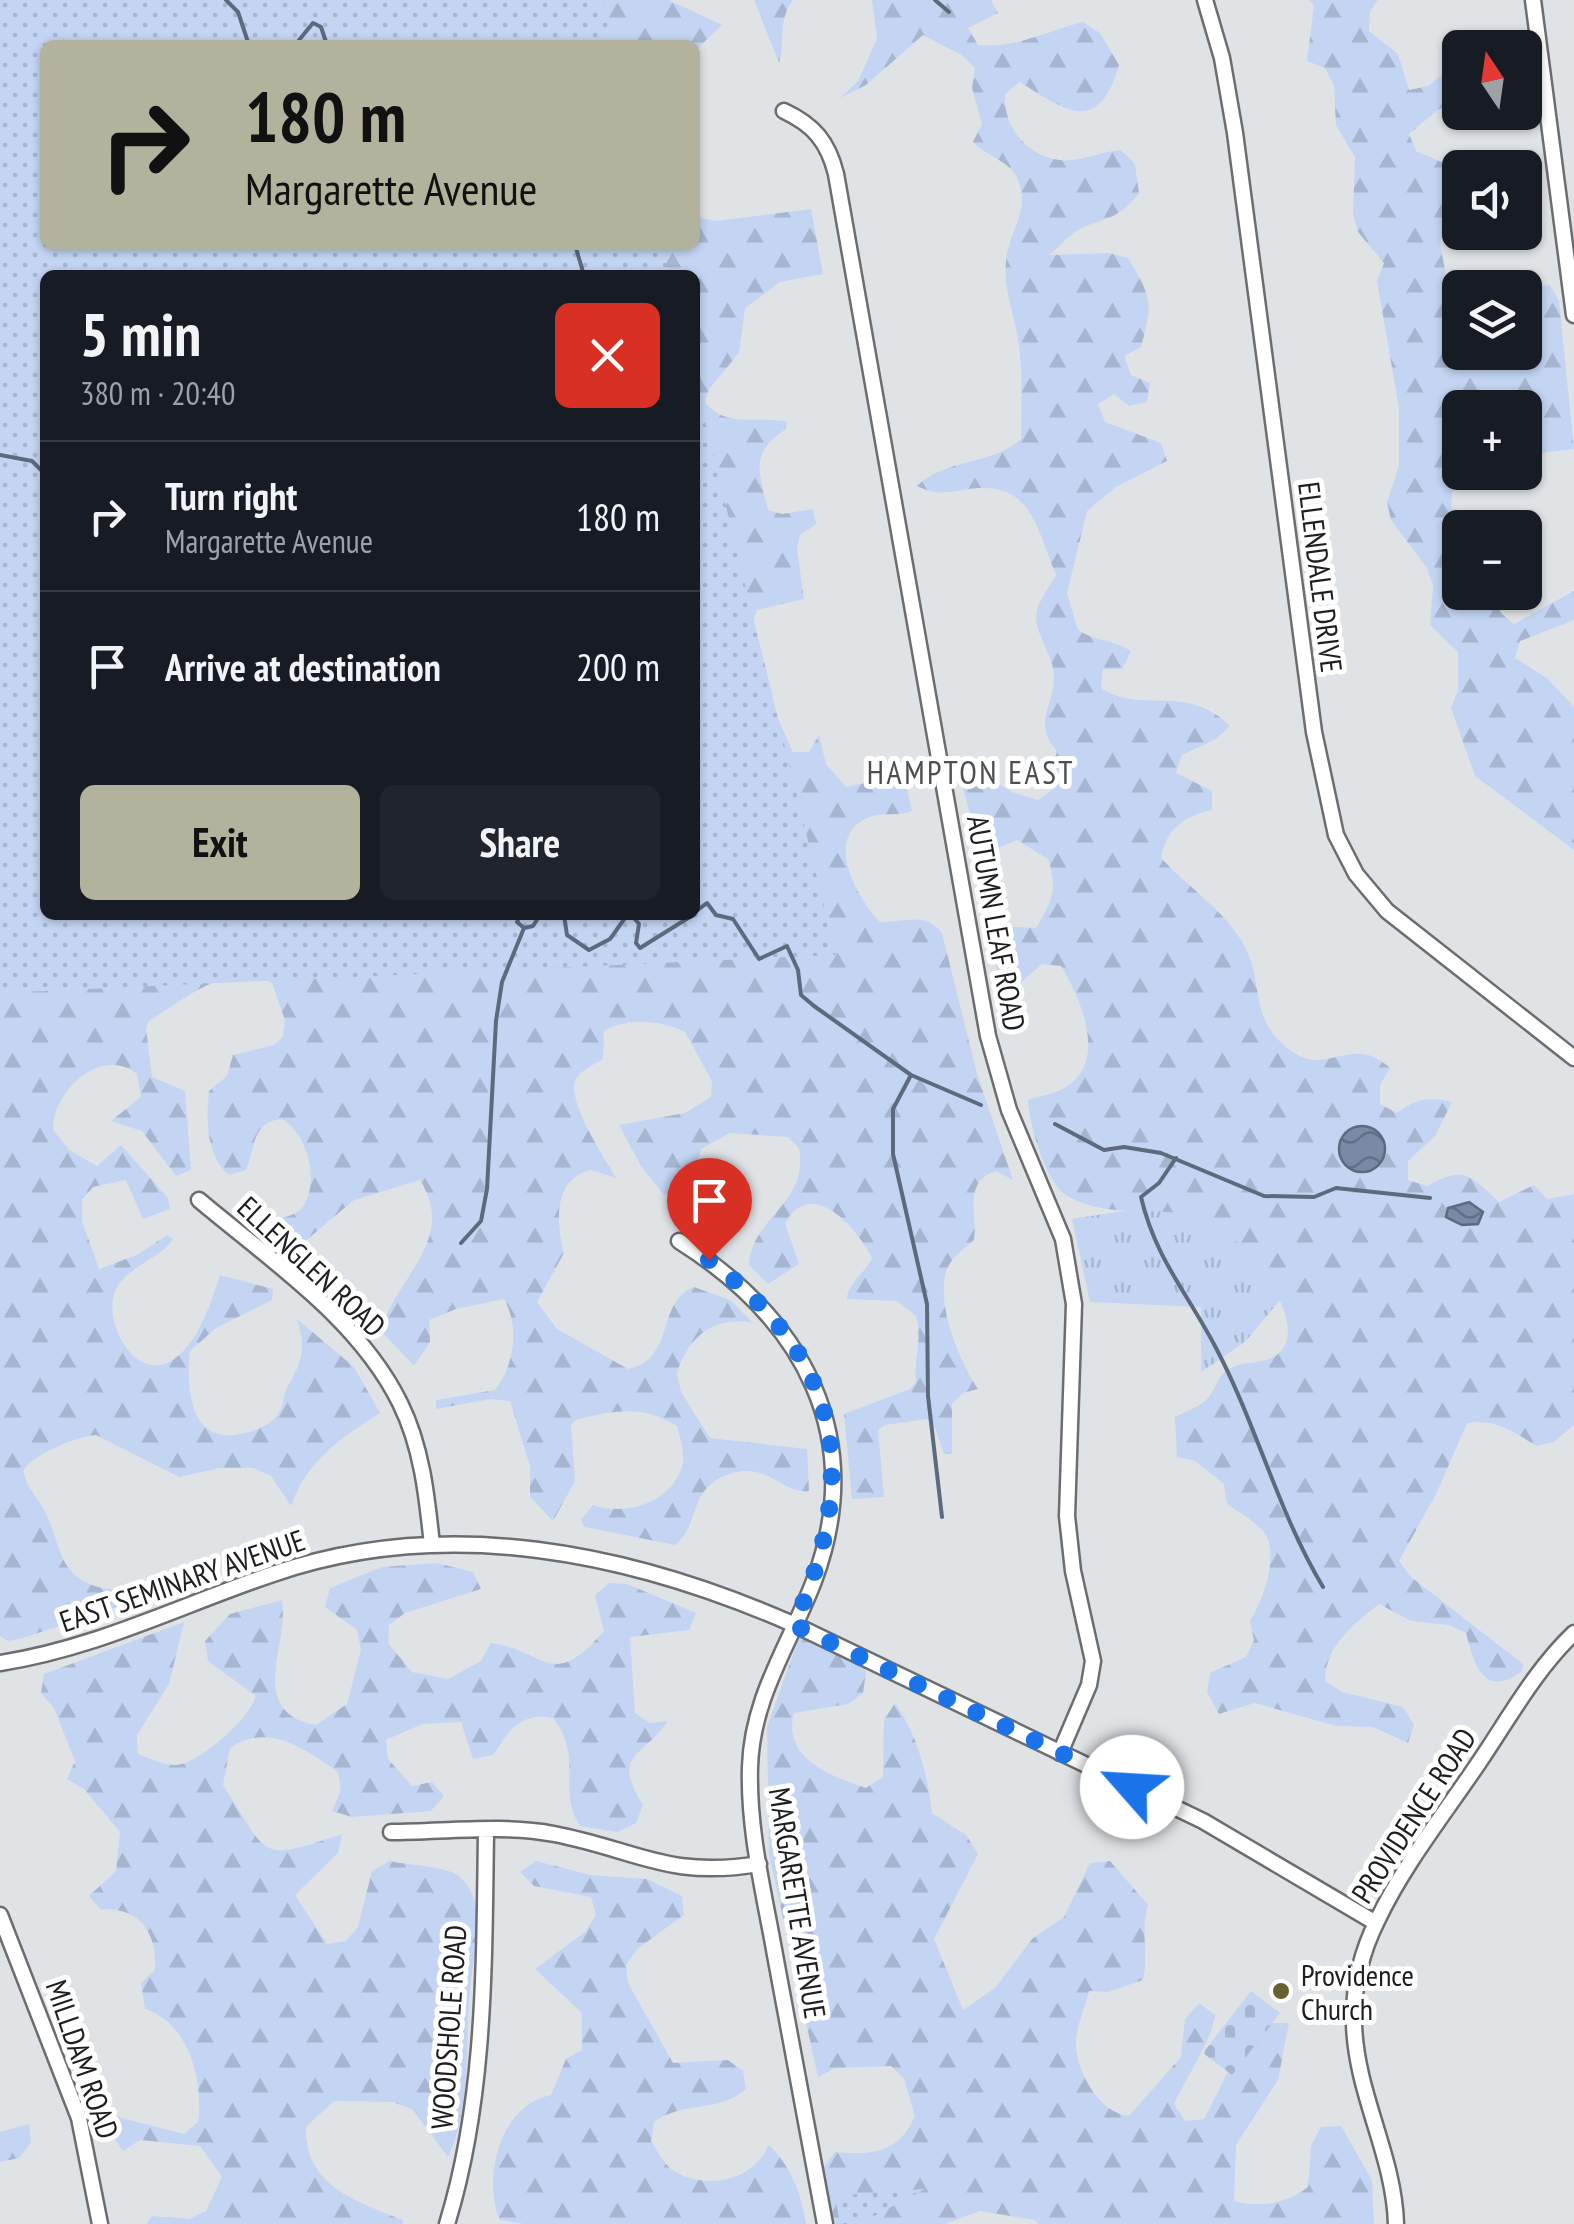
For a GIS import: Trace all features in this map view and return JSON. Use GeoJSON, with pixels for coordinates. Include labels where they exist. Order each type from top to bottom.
{"type":"FeatureCollection","features":[{"type":"Feature","properties":{"kind":"street","name":"ELLENDALE DRIVE"},"geometry":{"type":"LineString","coordinates":[[1205,0],[1222,58],[1235,132],[1314,732],[1336,835],[1356,874],[1387,911],[1574,1058]]}},
{"type":"Feature","properties":{"kind":"street"},"geometry":{"type":"LineString","coordinates":[[1533,0],[1568,226],[1574,314]]}},
{"type":"Feature","properties":{"kind":"street","name":"AUTUMN LEAF ROAD"},"geometry":{"type":"LineString","coordinates":[[784,111],[808,122],[831,154],[988,1036],[1008,1110],[1064,1240],[1071,1272],[1074,1349],[1068,1544],[1094,1661],[1089,1685],[1060,1753]]}},
{"type":"Feature","properties":{"kind":"street","name":"ELLENGLEN ROAD"},"geometry":{"type":"LineString","coordinates":[[199,1200],[326,1309],[383,1373],[418,1450],[432,1546]]}},
{"type":"Feature","properties":{"kind":"street","name":"MARGARETTE AVENUE"},"geometry":{"type":"LineString","coordinates":[[679,1241],[740,1283],[772,1316],[800,1356],[821,1402],[834,1492],[830,1528],[794,1625],[764,1689],[750,1765],[759,1864],[824,2224]]}},
{"type":"Feature","properties":{"kind":"street","name":"EAST SEMINARY AVENUE"},"geometry":{"type":"LineString","coordinates":[[0,1663],[77,1648],[277,1572],[432,1546],[547,1550],[608,1559],[726,1594],[794,1625],[1263,1852],[1376,1922]]}},
{"type":"Feature","properties":{"kind":"street","name":"PROVIDENCE ROAD"},"geometry":{"type":"LineString","coordinates":[[1396,2224],[1390,2178],[1364,2096],[1356,2048],[1357,1982],[1376,1922],[1530,1687],[1574,1633]]}},
{"type":"Feature","properties":{"kind":"street"},"geometry":{"type":"LineString","coordinates":[[391,1832],[554,1834],[675,1869],[717,1871],[759,1864]]}},
{"type":"Feature","properties":{"kind":"street","name":"WOODSHOLE ROAD"},"geometry":{"type":"LineString","coordinates":[[447,2224],[464,2168],[478,2064],[486,1832]]}},
{"type":"Feature","properties":{"kind":"street","name":"MILLDAM ROAD"},"geometry":{"type":"LineString","coordinates":[[0,1916],[80,2118],[100,2224]]}},
{"type":"Feature","properties":{"kind":"green space"},"geometry":{"type":"Polygon","coordinates":[[[0,0],[669,0],[722,25],[700,46],[700,40],[40,40],[40,250],[700,250],[700,218],[716,221],[811,209],[823,274],[780,282],[745,308],[739,353],[709,389],[705,402],[722,416],[787,422],[786,429],[766,447],[760,464],[768,510],[782,514],[813,509],[816,524],[800,535],[797,549],[804,599],[757,610],[752,622],[776,714],[793,752],[809,752],[819,735],[826,764],[846,787],[904,775],[912,811],[871,817],[853,828],[847,840],[849,870],[880,922],[921,920],[942,933],[977,1074],[1013,1180],[996,1171],[979,1183],[974,1200],[974,1240],[947,1269],[947,1315],[963,1363],[978,1389],[963,1393],[952,1404],[952,1454],[944,1454],[935,1428],[927,1419],[885,1425],[878,1430],[884,1497],[852,1499],[844,1414],[910,1389],[916,1382],[916,1316],[897,1301],[847,1299],[850,1288],[872,1258],[846,1222],[821,1206],[808,1204],[796,1210],[785,1223],[799,1264],[768,1284],[749,1265],[759,1234],[796,1184],[799,1148],[788,1137],[730,1133],[701,1149],[694,1175],[715,1226],[710,1225],[695,1193],[682,1190],[664,1195],[641,1166],[619,1125],[685,1113],[711,1097],[712,1081],[685,1032],[655,1023],[633,1022],[604,1031],[603,1059],[577,1077],[574,1086],[580,1112],[616,1178],[591,1170],[570,1182],[560,1203],[564,1253],[537,1302],[557,1329],[628,1369],[653,1354],[682,1294],[694,1287],[730,1300],[753,1323],[726,1323],[704,1331],[688,1349],[677,1373],[681,1392],[710,1438],[807,1449],[809,1491],[750,1471],[722,1477],[704,1491],[688,1529],[675,1545],[585,1527],[581,1520],[593,1505],[619,1509],[645,1504],[668,1490],[682,1467],[677,1426],[639,1412],[614,1412],[575,1420],[571,1426],[575,1481],[553,1521],[530,1497],[530,1466],[510,1401],[491,1399],[436,1409],[436,1400],[495,1390],[507,1370],[513,1346],[512,1322],[504,1299],[456,1309],[429,1320],[430,1342],[414,1366],[381,1331],[428,1240],[432,1222],[430,1202],[420,1180],[354,1200],[297,1248],[263,1222],[296,1213],[307,1200],[309,1161],[291,1126],[282,1119],[265,1125],[256,1137],[246,1170],[229,1175],[221,1167],[209,1136],[209,1091],[227,1076],[233,1055],[274,1045],[283,1037],[285,1020],[272,983],[255,977],[223,980],[177,1003],[149,1021],[146,1028],[152,1077],[185,1091],[191,1170],[176,1176],[142,1131],[111,1121],[141,1097],[137,1074],[123,1066],[109,1065],[82,1076],[70,1087],[55,1115],[53,1130],[69,1150],[97,1166],[121,1145],[168,1198],[170,1209],[143,1219],[126,1180],[93,1187],[82,1200],[82,1221],[99,1269],[137,1255],[167,1235],[173,1239],[121,1281],[113,1301],[116,1329],[122,1342],[141,1361],[164,1364],[185,1350],[193,1339],[220,1275],[273,1289],[272,1300],[216,1328],[190,1351],[191,1395],[200,1422],[222,1435],[253,1431],[274,1419],[300,1360],[302,1337],[297,1319],[354,1367],[380,1413],[338,1442],[316,1463],[291,1506],[271,1476],[253,1468],[220,1468],[179,1477],[96,1435],[45,1453],[23,1471],[47,1516],[64,1561],[74,1574],[86,1582],[115,1590],[178,1587],[8,1641],[0,1636],[0,0]]]}},
{"type":"Feature","properties":{"kind":"green space"},"geometry":{"type":"Polygon","coordinates":[[[0,0],[602,0],[612,40],[40,40],[40,250],[663,250],[668,270],[40,270],[40,920],[700,920],[700,400],[836,955],[0,993],[0,0]]]}},
{"type":"Feature","properties":{"kind":"green space"},"geometry":{"type":"Polygon","coordinates":[[[754,0],[793,0],[783,23],[779,63],[754,0]]]}},
{"type":"Feature","properties":{"kind":"green space"},"geometry":{"type":"Polygon","coordinates":[[[872,0],[991,0],[998,13],[968,28],[978,45],[1018,42],[1083,22],[1100,33],[1119,65],[1111,87],[1091,109],[1066,108],[1020,82],[1005,94],[1005,106],[1019,138],[1047,157],[1066,160],[1121,150],[1135,164],[1139,193],[1131,203],[1075,232],[1049,255],[1109,253],[1128,258],[1136,271],[1146,292],[1147,320],[1141,347],[1124,356],[1131,375],[1150,383],[1147,402],[1129,406],[1114,394],[1098,404],[1105,422],[1161,443],[1167,461],[1116,487],[1087,511],[1067,593],[1078,630],[1131,651],[1122,669],[1103,669],[1101,688],[1132,699],[1197,705],[1230,726],[1216,739],[1182,755],[1176,773],[1212,791],[1212,810],[1178,825],[1167,839],[1161,858],[1214,907],[1241,940],[1254,971],[1263,1015],[1280,1041],[1308,1059],[1353,1054],[1377,1058],[1390,1068],[1380,1085],[1380,1104],[1397,1113],[1423,1100],[1452,1102],[1435,1136],[1408,1161],[1408,1180],[1427,1186],[1450,1176],[1466,1176],[1499,1202],[1534,1185],[1547,1199],[1574,1194],[1574,1425],[1554,1442],[1536,1446],[1496,1425],[1467,1423],[1437,1492],[1399,1561],[1411,1577],[1523,1664],[1522,1671],[1509,1679],[1490,1680],[1477,1666],[1466,1633],[1449,1625],[1411,1621],[1379,1604],[1342,1637],[1326,1669],[1325,1681],[1342,1692],[1403,1707],[1414,1725],[1408,1743],[1373,1727],[1336,1726],[1255,1703],[1219,1714],[1207,1692],[1210,1673],[1246,1657],[1254,1640],[1250,1621],[1266,1584],[1269,1543],[1258,1526],[1227,1504],[1224,1484],[1195,1461],[1177,1457],[1175,1417],[1205,1401],[1226,1371],[1267,1360],[1280,1352],[1288,1330],[1285,1313],[1265,1275],[1223,1229],[1194,1216],[1102,1208],[1067,1196],[1052,1179],[1035,1138],[1028,1100],[1062,1089],[1079,1076],[1086,1062],[1087,1029],[1061,966],[1042,964],[1000,1001],[998,926],[1036,928],[1052,895],[1053,879],[1048,859],[1017,840],[982,855],[960,778],[977,771],[1012,792],[1038,800],[1055,788],[1056,750],[1045,723],[1053,669],[1036,619],[1038,606],[1056,575],[1035,523],[1017,498],[986,488],[940,492],[917,486],[941,471],[996,454],[1021,439],[1020,357],[1006,266],[1021,210],[1021,191],[1010,168],[973,142],[982,124],[972,88],[975,68],[963,56],[923,35],[866,85],[840,98],[858,81],[877,39],[872,0]]]}},
{"type":"Feature","properties":{"kind":"green space"},"geometry":{"type":"Polygon","coordinates":[[[1309,0],[1378,0],[1370,11],[1369,31],[1398,54],[1409,90],[1428,86],[1442,75],[1442,108],[1409,134],[1416,151],[1442,162],[1442,370],[1542,370],[1542,286],[1550,285],[1559,301],[1574,449],[1542,453],[1542,390],[1442,390],[1442,490],[1455,490],[1451,510],[1442,510],[1442,610],[1500,610],[1514,624],[1574,591],[1574,620],[1520,641],[1515,658],[1547,678],[1574,707],[1574,850],[1475,776],[1451,708],[1458,690],[1458,652],[1430,625],[1433,586],[1427,568],[1391,520],[1387,502],[1399,466],[1399,408],[1377,281],[1384,263],[1358,232],[1353,214],[1355,157],[1336,125],[1334,86],[1325,68],[1307,61],[1314,5],[1309,0]]]}},
{"type":"Feature","properties":{"kind":"green space"},"geometry":{"type":"Polygon","coordinates":[[[1205,1198],[1294,1283],[1245,1342],[1201,1372],[1201,1307],[1090,1302],[1072,1219],[1205,1198]]]}},
{"type":"Feature","properties":{"kind":"green space"},"geometry":{"type":"Polygon","coordinates":[[[437,1563],[473,1572],[481,1589],[405,1613],[389,1625],[388,1643],[412,1672],[448,1679],[481,1661],[491,1643],[549,1663],[572,1660],[604,1631],[595,1595],[609,1583],[627,1584],[696,1613],[689,1630],[630,1637],[635,1713],[650,1723],[668,1721],[630,1765],[634,1788],[643,1805],[636,1823],[618,1832],[580,1826],[570,1799],[567,1747],[553,1718],[524,1720],[493,1755],[473,1759],[461,1722],[422,1724],[386,1740],[388,1759],[412,1786],[432,1782],[444,1796],[431,1811],[352,1817],[332,1811],[341,1790],[338,1772],[313,1755],[272,1738],[244,1741],[230,1748],[223,1785],[249,1827],[268,1847],[294,1849],[342,1834],[338,1853],[295,1895],[327,1944],[346,1941],[358,1927],[372,1871],[390,1861],[449,1871],[469,1888],[476,1906],[477,1926],[461,2117],[448,2157],[412,2109],[392,2102],[334,2101],[306,2127],[314,2164],[324,2178],[352,2198],[403,2220],[403,2224],[146,2224],[152,2216],[189,2219],[206,2211],[222,2177],[200,2146],[140,2140],[123,2151],[112,2135],[110,2115],[184,2134],[198,2122],[198,2088],[182,2039],[160,2016],[145,2009],[141,1983],[155,1970],[149,1934],[136,1918],[101,1910],[89,1896],[116,1871],[120,1832],[84,1789],[67,1779],[75,1761],[54,1708],[41,1693],[44,1674],[184,1622],[169,1684],[137,1735],[138,1754],[177,1765],[199,1756],[223,1738],[256,1696],[208,1661],[205,1641],[230,1614],[282,1600],[276,1691],[282,1706],[294,1718],[316,1725],[347,1704],[361,1650],[357,1630],[325,1607],[330,1588],[382,1567],[437,1563]]]}},
{"type":"Feature","properties":{"kind":"green space"},"geometry":{"type":"Polygon","coordinates":[[[799,1638],[858,1654],[866,1673],[863,1693],[848,1704],[794,1713],[792,1729],[802,1753],[824,1771],[866,1788],[883,1777],[884,1720],[895,1703],[920,1755],[932,1813],[966,1835],[978,1854],[934,1939],[963,2010],[995,1988],[1032,1939],[1064,1917],[1090,1863],[1110,1861],[1148,1905],[1145,1970],[1143,1980],[1108,1992],[1089,1991],[1076,2046],[1092,2091],[1109,2108],[1129,2116],[1181,2057],[1185,2019],[1199,2003],[1215,2015],[1213,2025],[1174,2104],[1185,2121],[1204,2119],[1230,2068],[1268,2023],[1289,2023],[1278,2080],[1236,2145],[1234,2201],[1273,2203],[1308,2187],[1311,2146],[1321,2127],[1341,2126],[1372,2180],[1374,2224],[1038,2224],[1035,2220],[980,2211],[945,2224],[835,2224],[823,2168],[835,2152],[872,2152],[892,2145],[915,2116],[904,2079],[891,2066],[835,2068],[818,2077],[769,1854],[767,1727],[799,1638]]]}},
{"type":"Feature","properties":{"kind":"green space"},"geometry":{"type":"Polygon","coordinates":[[[536,1861],[590,1875],[647,1879],[682,1896],[684,1915],[637,1949],[626,1965],[628,1983],[673,2063],[728,2060],[743,2071],[746,2089],[724,2101],[676,2111],[654,2122],[651,2141],[675,2172],[716,2181],[752,2167],[769,2145],[794,2182],[806,2224],[524,2224],[500,2220],[493,2184],[500,2145],[508,2127],[519,2112],[551,2095],[566,2059],[582,2050],[582,2013],[535,1969],[586,1931],[596,1915],[591,1897],[534,1886],[520,1872],[536,1861]]]}},
{"type":"Feature","properties":{"kind":"green space"},"geometry":{"type":"Polygon","coordinates":[[[1251,1991],[1280,2013],[1232,2075],[1203,2053],[1251,1991]]]}},
{"type":"Feature","properties":{"kind":"green space"},"geometry":{"type":"Polygon","coordinates":[[[29,2124],[31,2143],[19,2158],[0,2162],[0,2132],[29,2124]]]}},
{"type":"Feature","properties":{"kind":"green space"},"geometry":{"type":"Polygon","coordinates":[[[925,2189],[859,2224],[840,2224],[836,2201],[846,2195],[925,2189]]]}},
{"type":"Feature","properties":{"kind":"water"},"geometry":{"type":"Polygon","coordinates":[[[1362,1126],[1378,1133],[1385,1149],[1378,1165],[1362,1172],[1346,1165],[1339,1149],[1346,1133],[1362,1126]]]}},
{"type":"Feature","properties":{"kind":"water"},"geometry":{"type":"Polygon","coordinates":[[[1469,1202],[1483,1212],[1478,1224],[1462,1225],[1446,1217],[1448,1208],[1469,1202]]]}},
{"type":"Feature","properties":{"kind":"waterway"},"geometry":{"type":"LineString","coordinates":[[226,0],[238,12],[247,40]]}},
{"type":"Feature","properties":{"kind":"waterway"},"geometry":{"type":"LineString","coordinates":[[935,0],[949,12]]}},
{"type":"Feature","properties":{"kind":"waterway"},"geometry":{"type":"LineString","coordinates":[[299,40],[313,23],[321,27],[325,40]]}},
{"type":"Feature","properties":{"kind":"waterway"},"geometry":{"type":"LineString","coordinates":[[576,250],[582,270]]}},
{"type":"Feature","properties":{"kind":"waterway"},"geometry":{"type":"LineString","coordinates":[[0,455],[32,461],[40,469]]}},
{"type":"Feature","properties":{"kind":"waterway"},"geometry":{"type":"LineString","coordinates":[[700,908],[707,903],[716,915],[733,919],[759,959],[787,946],[798,970],[801,995],[814,1006],[911,1075],[981,1105]]}},
{"type":"Feature","properties":{"kind":"waterway"},"geometry":{"type":"LineString","coordinates":[[518,920],[524,928],[533,926],[537,920]]}},
{"type":"Feature","properties":{"kind":"waterway"},"geometry":{"type":"LineString","coordinates":[[565,920],[567,935],[589,950],[610,939],[624,920]]}},
{"type":"Feature","properties":{"kind":"waterway"},"geometry":{"type":"LineString","coordinates":[[636,920],[639,924],[636,943],[640,948],[685,920]]}},
{"type":"Feature","properties":{"kind":"waterway"},"geometry":{"type":"LineString","coordinates":[[461,1243],[481,1221],[487,1189],[496,1021],[502,982],[524,928]]}},
{"type":"Feature","properties":{"kind":"waterway"},"geometry":{"type":"LineString","coordinates":[[911,1075],[893,1109],[893,1154],[927,1304],[928,1396],[942,1517]]}},
{"type":"Feature","properties":{"kind":"waterway"},"geometry":{"type":"LineString","coordinates":[[1055,1124],[1104,1150],[1124,1147],[1161,1153],[1264,1196],[1314,1197],[1336,1188],[1430,1198]]}},
{"type":"Feature","properties":{"kind":"waterway"},"geometry":{"type":"LineString","coordinates":[[1176,1158],[1159,1183],[1141,1197],[1147,1219],[1231,1378],[1293,1529],[1323,1587]]}},
{"type":"Feature","properties":{"kind":"place","name":"Providence Church"},"geometry":{"type":"Point","coordinates":[1281,1991]}},
{"type":"Feature","properties":{"kind":"district","name":"HAMPTON EAST"},"geometry":{"type":"Point","coordinates":[971,772]}},
{"type":"Feature","properties":{"kind":"route"},"geometry":{"type":"LineString","coordinates":[[709,1260],[740,1283],[772,1316],[800,1356],[821,1402],[831,1450],[834,1492],[830,1528],[814,1582],[794,1625],[1132,1787]]}}]}
